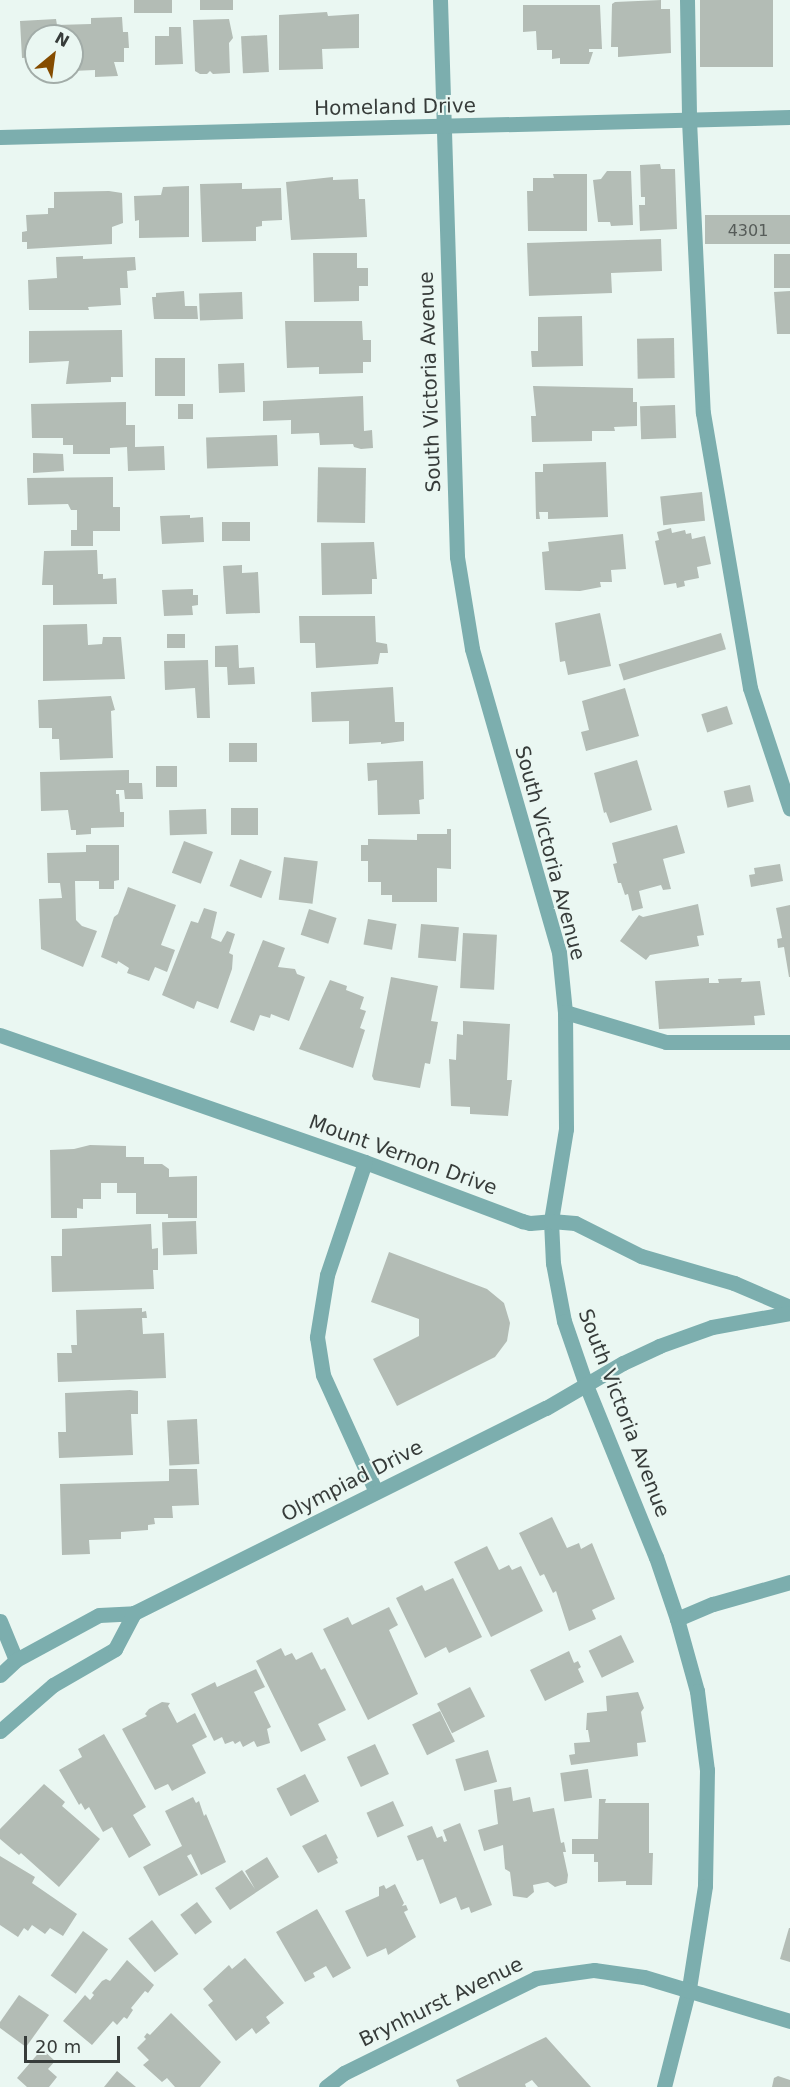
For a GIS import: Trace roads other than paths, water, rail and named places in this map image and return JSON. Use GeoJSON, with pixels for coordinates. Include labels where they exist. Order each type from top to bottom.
{"type":"FeatureCollection","features":[{"type":"Feature","properties":{"kind":"street","name":"South Victoria Avenue"},"geometry":{"type":"LineString","coordinates":[[440,0],[457,557],[472,649],[559,952],[565,1012],[566,1129],[551,1221],[553,1263],[564,1321],[586,1385],[656,1557],[677,1618],[696,1691],[707,1770],[705,1886],[689,1988],[664,2087]]}},
{"type":"Feature","properties":{"kind":"street"},"geometry":{"type":"LineString","coordinates":[[687,0],[689,120],[703,413],[750,688],[790,809]]}},
{"type":"Feature","properties":{"kind":"street","name":"Homeland Drive"},"geometry":{"type":"LineString","coordinates":[[0,137],[790,117]]}},
{"type":"Feature","properties":{"kind":"street"},"geometry":{"type":"LineString","coordinates":[[565,1012],[666,1042],[790,1042]]}},
{"type":"Feature","properties":{"kind":"street","name":"Mount Vernon Drive"},"geometry":{"type":"LineString","coordinates":[[0,1035],[365,1162],[530,1223],[551,1221],[574,1223],[641,1256],[734,1283],[790,1308]]}},
{"type":"Feature","properties":{"kind":"street"},"geometry":{"type":"LineString","coordinates":[[365,1162],[327,1275],[317,1337],[323,1375],[376,1492]]}},
{"type":"Feature","properties":{"kind":"street","name":"Olympiad Drive"},"geometry":{"type":"LineString","coordinates":[[0,1675],[16,1660],[99,1615],[134,1613],[659,1347],[712,1327],[790,1313]]}},
{"type":"Feature","properties":{"kind":"street"},"geometry":{"type":"LineString","coordinates":[[677,1618],[723,1601],[790,1582]]}},
{"type":"Feature","properties":{"kind":"street"},"geometry":{"type":"LineString","coordinates":[[0,1731],[53,1685],[116,1649],[134,1613]]}},
{"type":"Feature","properties":{"kind":"street"},"geometry":{"type":"LineString","coordinates":[[0,1621],[16,1660]]}},
{"type":"Feature","properties":{"kind":"street","name":"Brynhurst Avenue"},"geometry":{"type":"LineString","coordinates":[[326,2087],[344,2073],[536,1978],[594,1970],[644,1977],[689,1988],[790,2020]]}}]}
